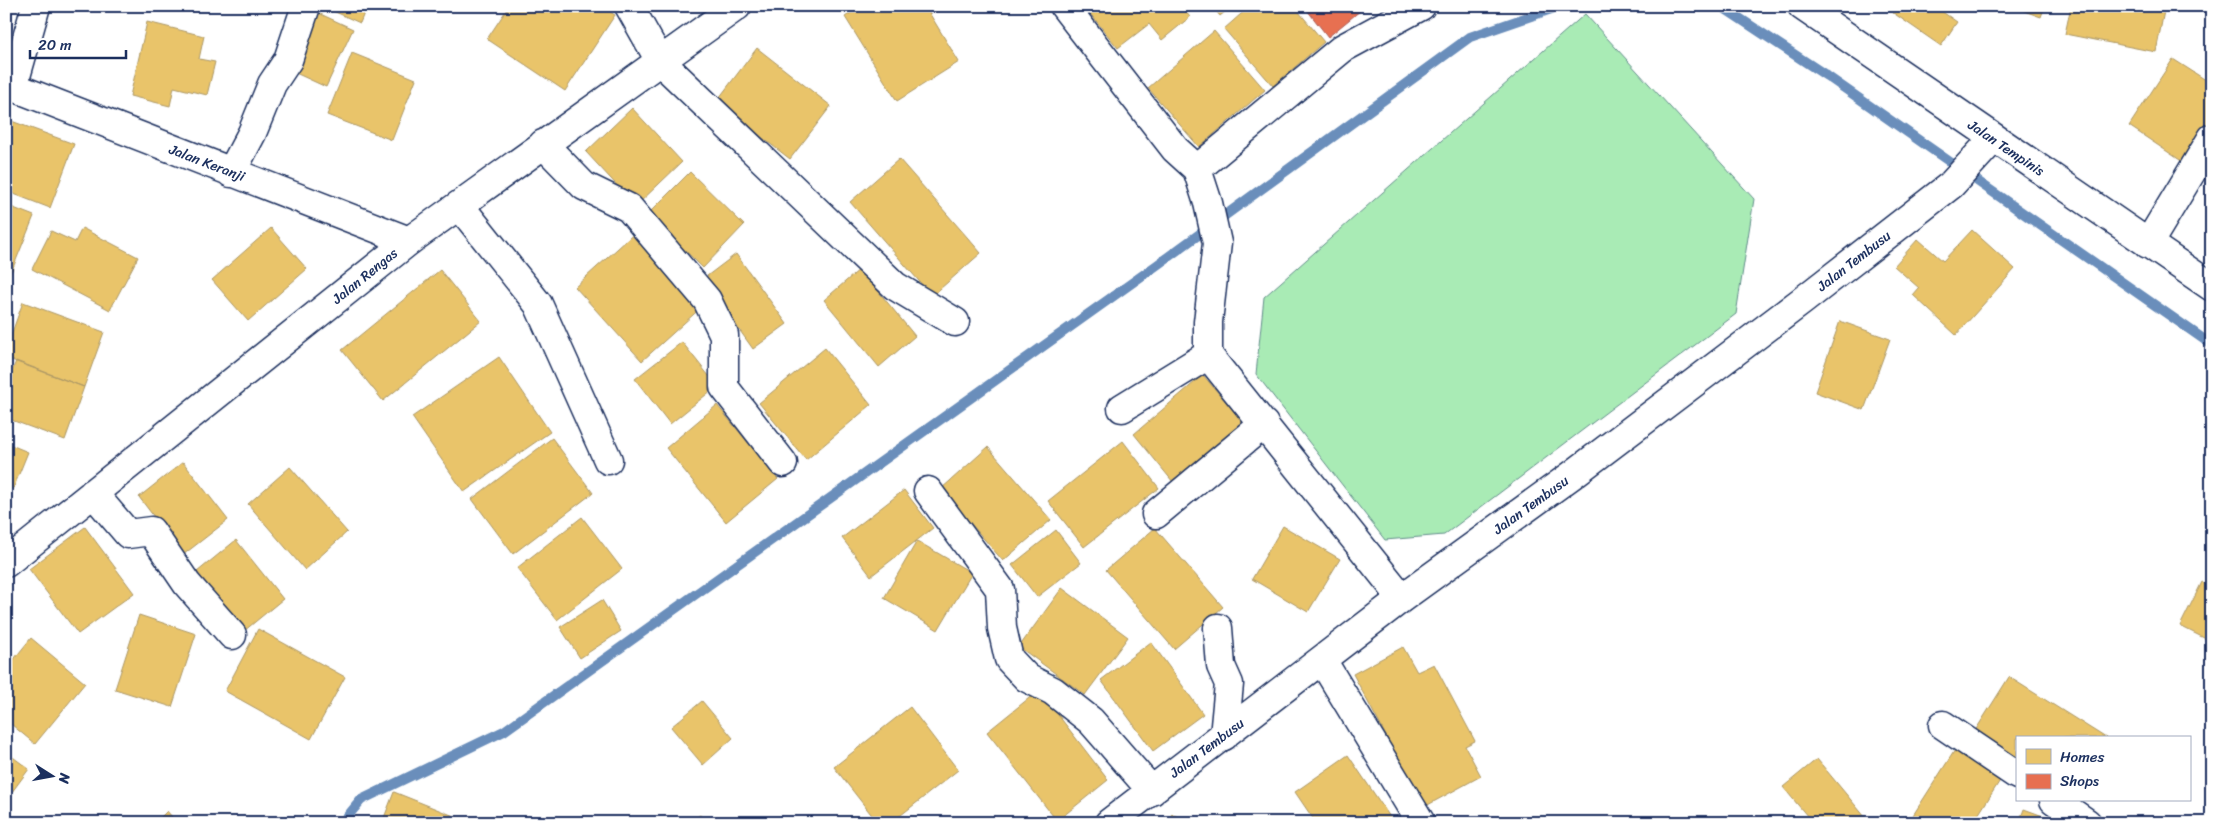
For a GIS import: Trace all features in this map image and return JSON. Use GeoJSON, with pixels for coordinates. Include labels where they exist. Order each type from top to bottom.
{"type":"FeatureCollection","features":[{"type":"Feature","properties":{"kind":"street"},"geometry":{"type":"LineString","coordinates":[[10,85],[36,6]]}},
{"type":"Feature","properties":{"kind":"street"},"geometry":{"type":"LineString","coordinates":[[231,173],[252,133],[272,84],[288,60],[306,6]]}},
{"type":"Feature","properties":{"kind":"street"},"geometry":{"type":"LineString","coordinates":[[629,6],[660,61],[895,286],[955,322]]}},
{"type":"Feature","properties":{"kind":"street","name":"Jalan Rengas"},"geometry":{"type":"LineString","coordinates":[[6,563],[409,241],[737,6]]}},
{"type":"Feature","properties":{"kind":"street"},"geometry":{"type":"LineString","coordinates":[[1064,6],[1175,149],[1197,169],[1218,244],[1208,322],[1208,355],[1402,598]]}},
{"type":"Feature","properties":{"kind":"street"},"geometry":{"type":"LineString","coordinates":[[1197,169],[1343,48],[1421,6]]}},
{"type":"Feature","properties":{"kind":"street","name":"Jalan Tempinis"},"geometry":{"type":"LineString","coordinates":[[1802,6],[1993,139],[2212,287]]}},
{"type":"Feature","properties":{"kind":"street","name":"Jalan Keranji"},"geometry":{"type":"LineString","coordinates":[[10,85],[409,241]]}},
{"type":"Feature","properties":{"kind":"street"},"geometry":{"type":"LineString","coordinates":[[2148,244],[2212,138]]}},
{"type":"Feature","properties":{"kind":"street","name":"Jalan Tembusu"},"geometry":{"type":"LineString","coordinates":[[1109,823],[1402,598],[1580,469],[1951,185],[1993,139]]}},
{"type":"Feature","properties":{"kind":"street"},"geometry":{"type":"LineString","coordinates":[[543,144],[584,186],[629,208],[707,300],[724,335],[724,387],[784,463]]}},
{"type":"Feature","properties":{"kind":"street"},"geometry":{"type":"LineString","coordinates":[[458,205],[538,304],[608,460]]}},
{"type":"Feature","properties":{"kind":"street"},"geometry":{"type":"LineString","coordinates":[[1122,408],[1208,355]]}},
{"type":"Feature","properties":{"kind":"street"},"geometry":{"type":"LineString","coordinates":[[1156,514],[1264,424]]}},
{"type":"Feature","properties":{"kind":"street"},"geometry":{"type":"LineString","coordinates":[[928,491],[1000,589],[1002,628],[1009,659],[1027,678],[1053,691],[1091,721],[1152,791]]}},
{"type":"Feature","properties":{"kind":"street"},"geometry":{"type":"LineString","coordinates":[[93,493],[128,534],[151,531],[187,584],[232,635]]}},
{"type":"Feature","properties":{"kind":"street"},"geometry":{"type":"LineString","coordinates":[[1218,628],[1221,666],[1229,684],[1224,736]]}},
{"type":"Feature","properties":{"kind":"street"},"geometry":{"type":"LineString","coordinates":[[1322,660],[1421,823]]}},
{"type":"Feature","properties":{"kind":"street"},"geometry":{"type":"LineString","coordinates":[[1943,725],[2016,774]]}},
{"type":"Feature","properties":{"kind":"street"},"geometry":{"type":"LineString","coordinates":[[2057,802],[2087,823]]}},
{"type":"Feature","properties":{"kind":"green space"},"geometry":{"type":"Polygon","coordinates":[[[1585,14],[1754,199],[1736,314],[1444,535],[1385,540],[1256,374],[1264,297],[1585,14]]]}},
{"type":"Feature","properties":{"kind":"building: Homes"},"geometry":{"type":"Polygon","coordinates":[[[322,6],[367,6],[360,23],[322,6]]]}},
{"type":"Feature","properties":{"kind":"building: Homes"},"geometry":{"type":"Polygon","coordinates":[[[509,6],[601,6],[615,15],[565,91],[487,39],[509,6]]]}},
{"type":"Feature","properties":{"kind":"building: Homes"},"geometry":{"type":"Polygon","coordinates":[[[861,6],[925,6],[959,62],[897,101],[845,17],[861,6]]]}},
{"type":"Feature","properties":{"kind":"building: Homes"},"geometry":{"type":"Polygon","coordinates":[[[1084,6],[1181,6],[1190,17],[1162,40],[1149,24],[1118,48],[1084,6]]]}},
{"type":"Feature","properties":{"kind":"building: Homes"},"geometry":{"type":"Polygon","coordinates":[[[1212,6],[1232,6],[1220,16],[1212,6]]]}},
{"type":"Feature","properties":{"kind":"building: Homes"},"geometry":{"type":"Polygon","coordinates":[[[1250,6],[1294,6],[1324,42],[1273,86],[1224,29],[1250,6]]]}},
{"type":"Feature","properties":{"kind":"building: Homes"},"geometry":{"type":"Polygon","coordinates":[[[1887,6],[1934,6],[1957,22],[1941,46],[1886,8],[1887,6]]]}},
{"type":"Feature","properties":{"kind":"building: Homes"},"geometry":{"type":"Polygon","coordinates":[[[2010,6],[2045,6],[2041,17],[2010,6]]]}},
{"type":"Feature","properties":{"kind":"building: Homes"},"geometry":{"type":"Polygon","coordinates":[[[2071,6],[2165,6],[2156,52],[2065,34],[2071,6]]]}},
{"type":"Feature","properties":{"kind":"building: Homes"},"geometry":{"type":"Polygon","coordinates":[[[316,12],[353,29],[326,87],[289,70],[316,12]]]}},
{"type":"Feature","properties":{"kind":"building: Homes"},"geometry":{"type":"Polygon","coordinates":[[[147,22],[204,36],[199,59],[215,62],[207,95],[174,87],[170,106],[130,96],[147,22]]]}},
{"type":"Feature","properties":{"kind":"building: Homes"},"geometry":{"type":"Polygon","coordinates":[[[1214,31],[1265,90],[1199,147],[1148,88],[1214,31]]]}},
{"type":"Feature","properties":{"kind":"building: Homes"},"geometry":{"type":"Polygon","coordinates":[[[757,48],[831,106],[790,159],[716,102],[757,48]]]}},
{"type":"Feature","properties":{"kind":"building: Homes"},"geometry":{"type":"Polygon","coordinates":[[[352,53],[416,79],[392,140],[327,115],[352,53]]]}},
{"type":"Feature","properties":{"kind":"building: Homes"},"geometry":{"type":"Polygon","coordinates":[[[2173,59],[2212,84],[2212,118],[2183,162],[2129,126],[2173,59]]]}},
{"type":"Feature","properties":{"kind":"building: Homes"},"geometry":{"type":"Polygon","coordinates":[[[632,108],[682,162],[636,206],[586,152],[632,108]]]}},
{"type":"Feature","properties":{"kind":"building: Homes"},"geometry":{"type":"Polygon","coordinates":[[[6,119],[74,144],[50,208],[6,191],[6,119]]]}},
{"type":"Feature","properties":{"kind":"building: Homes"},"geometry":{"type":"Polygon","coordinates":[[[899,159],[981,253],[932,296],[850,202],[899,159]]]}},
{"type":"Feature","properties":{"kind":"building: Homes"},"geometry":{"type":"Polygon","coordinates":[[[690,172],[744,225],[703,268],[648,214],[690,172]]]}},
{"type":"Feature","properties":{"kind":"building: Homes"},"geometry":{"type":"Polygon","coordinates":[[[6,205],[34,216],[6,285],[6,205]]]}},
{"type":"Feature","properties":{"kind":"building: Homes"},"geometry":{"type":"Polygon","coordinates":[[[82,228],[138,257],[110,310],[32,269],[51,231],[75,242],[82,228]]]}},
{"type":"Feature","properties":{"kind":"building: Homes"},"geometry":{"type":"Polygon","coordinates":[[[271,228],[307,269],[248,321],[212,280],[271,228]]]}},
{"type":"Feature","properties":{"kind":"building: Homes"},"geometry":{"type":"Polygon","coordinates":[[[638,230],[704,305],[642,361],[575,287],[638,230]]]}},
{"type":"Feature","properties":{"kind":"building: Homes"},"geometry":{"type":"Polygon","coordinates":[[[1972,230],[2015,269],[1956,335],[1913,295],[1919,288],[1894,266],[1918,239],[1943,261],[1972,230]]]}},
{"type":"Feature","properties":{"kind":"building: Homes"},"geometry":{"type":"Polygon","coordinates":[[[736,254],[787,324],[753,349],[703,279],[736,254]]]}},
{"type":"Feature","properties":{"kind":"building: Homes"},"geometry":{"type":"Polygon","coordinates":[[[860,269],[915,336],[879,367],[824,300],[860,269]]]}},
{"type":"Feature","properties":{"kind":"building: Homes"},"geometry":{"type":"Polygon","coordinates":[[[440,270],[481,321],[383,401],[342,350],[440,270]]]}},
{"type":"Feature","properties":{"kind":"building: Homes"},"geometry":{"type":"Polygon","coordinates":[[[23,302],[104,332],[84,387],[6,358],[6,349],[23,302]]]}},
{"type":"Feature","properties":{"kind":"building: Homes"},"geometry":{"type":"Polygon","coordinates":[[[1840,321],[1890,339],[1864,410],[1815,392],[1840,321]]]}},
{"type":"Feature","properties":{"kind":"building: Homes"},"geometry":{"type":"Polygon","coordinates":[[[682,342],[717,386],[670,424],[635,379],[682,342]]]}},
{"type":"Feature","properties":{"kind":"building: Homes"},"geometry":{"type":"Polygon","coordinates":[[[825,348],[871,405],[806,460],[759,403],[825,348]]]}},
{"type":"Feature","properties":{"kind":"building: Homes"},"geometry":{"type":"Polygon","coordinates":[[[499,357],[550,432],[464,492],[412,417],[499,357]]]}},
{"type":"Feature","properties":{"kind":"building: Homes"},"geometry":{"type":"Polygon","coordinates":[[[16,361],[84,387],[65,440],[6,418],[6,386],[16,361]]]}},
{"type":"Feature","properties":{"kind":"building: Homes"},"geometry":{"type":"Polygon","coordinates":[[[1203,375],[1243,422],[1173,482],[1134,434],[1203,375]]]}},
{"type":"Feature","properties":{"kind":"building: Homes"},"geometry":{"type":"Polygon","coordinates":[[[717,405],[778,479],[726,522],[666,448],[717,405]]]}},
{"type":"Feature","properties":{"kind":"building: Homes"},"geometry":{"type":"Polygon","coordinates":[[[552,438],[593,493],[513,554],[472,499],[552,438]]]}},
{"type":"Feature","properties":{"kind":"building: Homes"},"geometry":{"type":"Polygon","coordinates":[[[1123,441],[1159,488],[1084,547],[1048,501],[1123,441]]]}},
{"type":"Feature","properties":{"kind":"building: Homes"},"geometry":{"type":"Polygon","coordinates":[[[6,443],[28,452],[13,489],[6,486],[6,443]]]}},
{"type":"Feature","properties":{"kind":"building: Homes"},"geometry":{"type":"Polygon","coordinates":[[[988,447],[1051,520],[1003,561],[941,489],[988,447]]]}},
{"type":"Feature","properties":{"kind":"building: Homes"},"geometry":{"type":"Polygon","coordinates":[[[183,462],[228,520],[183,555],[139,497],[183,462]]]}},
{"type":"Feature","properties":{"kind":"building: Homes"},"geometry":{"type":"Polygon","coordinates":[[[290,467],[347,532],[305,570],[248,504],[290,467]]]}},
{"type":"Feature","properties":{"kind":"building: Homes"},"geometry":{"type":"Polygon","coordinates":[[[904,490],[933,528],[871,576],[842,538],[904,490]]]}},
{"type":"Feature","properties":{"kind":"building: Homes"},"geometry":{"type":"Polygon","coordinates":[[[582,517],[622,569],[557,620],[517,568],[582,517]]]}},
{"type":"Feature","properties":{"kind":"building: Homes"},"geometry":{"type":"Polygon","coordinates":[[[1283,526],[1340,559],[1308,612],[1252,579],[1283,526]]]}},
{"type":"Feature","properties":{"kind":"building: Homes"},"geometry":{"type":"Polygon","coordinates":[[[85,527],[134,593],[78,634],[29,569],[85,527]]]}},
{"type":"Feature","properties":{"kind":"building: Homes"},"geometry":{"type":"Polygon","coordinates":[[[1155,528],[1223,607],[1174,649],[1106,570],[1155,528]]]}},
{"type":"Feature","properties":{"kind":"building: Homes"},"geometry":{"type":"Polygon","coordinates":[[[1056,530],[1081,563],[1037,597],[1012,565],[1056,530]]]}},
{"type":"Feature","properties":{"kind":"building: Homes"},"geometry":{"type":"Polygon","coordinates":[[[236,540],[283,599],[244,631],[197,572],[236,540]]]}},
{"type":"Feature","properties":{"kind":"building: Homes"},"geometry":{"type":"Polygon","coordinates":[[[917,541],[972,573],[938,630],[884,598],[917,541]]]}},
{"type":"Feature","properties":{"kind":"building: Homes"},"geometry":{"type":"Polygon","coordinates":[[[2202,582],[2212,587],[2212,642],[2180,626],[2202,582]]]}},
{"type":"Feature","properties":{"kind":"building: Homes"},"geometry":{"type":"Polygon","coordinates":[[[1062,588],[1128,637],[1085,695],[1019,647],[1062,588]]]}},
{"type":"Feature","properties":{"kind":"building: Homes"},"geometry":{"type":"Polygon","coordinates":[[[602,600],[621,631],[580,658],[560,627],[602,600]]]}},
{"type":"Feature","properties":{"kind":"building: Homes"},"geometry":{"type":"Polygon","coordinates":[[[139,615],[196,634],[172,707],[115,689],[139,615]]]}},
{"type":"Feature","properties":{"kind":"building: Homes"},"geometry":{"type":"Polygon","coordinates":[[[258,629],[345,677],[311,739],[225,691],[258,629]]]}},
{"type":"Feature","properties":{"kind":"building: Homes"},"geometry":{"type":"Polygon","coordinates":[[[31,638],[85,683],[35,744],[6,720],[6,669],[31,638]]]}},
{"type":"Feature","properties":{"kind":"building: Homes"},"geometry":{"type":"Polygon","coordinates":[[[1151,642],[1203,714],[1153,751],[1101,680],[1151,642]]]}},
{"type":"Feature","properties":{"kind":"building: Homes"},"geometry":{"type":"Polygon","coordinates":[[[1403,647],[1417,672],[1434,664],[1475,741],[1465,746],[1481,776],[1424,807],[1353,674],[1403,647]]]}},
{"type":"Feature","properties":{"kind":"building: Homes"},"geometry":{"type":"Polygon","coordinates":[[[2009,677],[2103,736],[2016,736],[2016,756],[1975,731],[2009,677]]]}},
{"type":"Feature","properties":{"kind":"building: Homes"},"geometry":{"type":"Polygon","coordinates":[[[1039,690],[1108,780],[1057,821],[987,732],[1039,690]]]}},
{"type":"Feature","properties":{"kind":"building: Homes"},"geometry":{"type":"Polygon","coordinates":[[[702,701],[733,738],[703,765],[671,727],[702,701]]]}},
{"type":"Feature","properties":{"kind":"building: Homes"},"geometry":{"type":"Polygon","coordinates":[[[910,707],[958,770],[891,823],[878,823],[834,767],[910,707]]]}},
{"type":"Feature","properties":{"kind":"building: Homes"},"geometry":{"type":"Polygon","coordinates":[[[1955,750],[2001,779],[1973,823],[1908,823],[1955,750]]]}},
{"type":"Feature","properties":{"kind":"building: Homes"},"geometry":{"type":"Polygon","coordinates":[[[6,752],[29,769],[6,800],[6,752]]]}},
{"type":"Feature","properties":{"kind":"building: Homes"},"geometry":{"type":"Polygon","coordinates":[[[1348,755],[1394,823],[1316,823],[1295,792],[1348,755]]]}},
{"type":"Feature","properties":{"kind":"building: Homes"},"geometry":{"type":"Polygon","coordinates":[[[1817,759],[1870,823],[1813,823],[1783,787],[1817,759]]]}},
{"type":"Feature","properties":{"kind":"building: Homes"},"geometry":{"type":"Polygon","coordinates":[[[394,792],[459,818],[457,823],[382,823],[394,792]]]}},
{"type":"Feature","properties":{"kind":"building: Homes"},"geometry":{"type":"Polygon","coordinates":[[[2024,809],[2062,823],[2019,823],[2024,809]]]}},
{"type":"Feature","properties":{"kind":"building: Homes"},"geometry":{"type":"Polygon","coordinates":[[[167,811],[177,823],[155,823],[167,811]]]}},
{"type":"Feature","properties":{"kind":"building: Homes"},"geometry":{"type":"Polygon","coordinates":[[[1172,814],[1189,823],[1167,823],[1172,814]]]}},
{"type":"Feature","properties":{"kind":"building: Homes"},"geometry":{"type":"Polygon","coordinates":[[[700,815],[706,823],[690,823],[700,815]]]}},
{"type":"Feature","properties":{"kind":"building: Shops"},"geometry":{"type":"Polygon","coordinates":[[[1304,6],[1366,6],[1328,37],[1304,6]]]}},
{"type":"Feature","properties":{"kind":"waterway"},"geometry":{"type":"LineString","coordinates":[[342,823],[361,800],[504,731],[1157,265],[1470,37],[1560,6]]}},
{"type":"Feature","properties":{"kind":"waterway"},"geometry":{"type":"LineString","coordinates":[[1721,6],[1827,76],[2212,345]]}}]}
